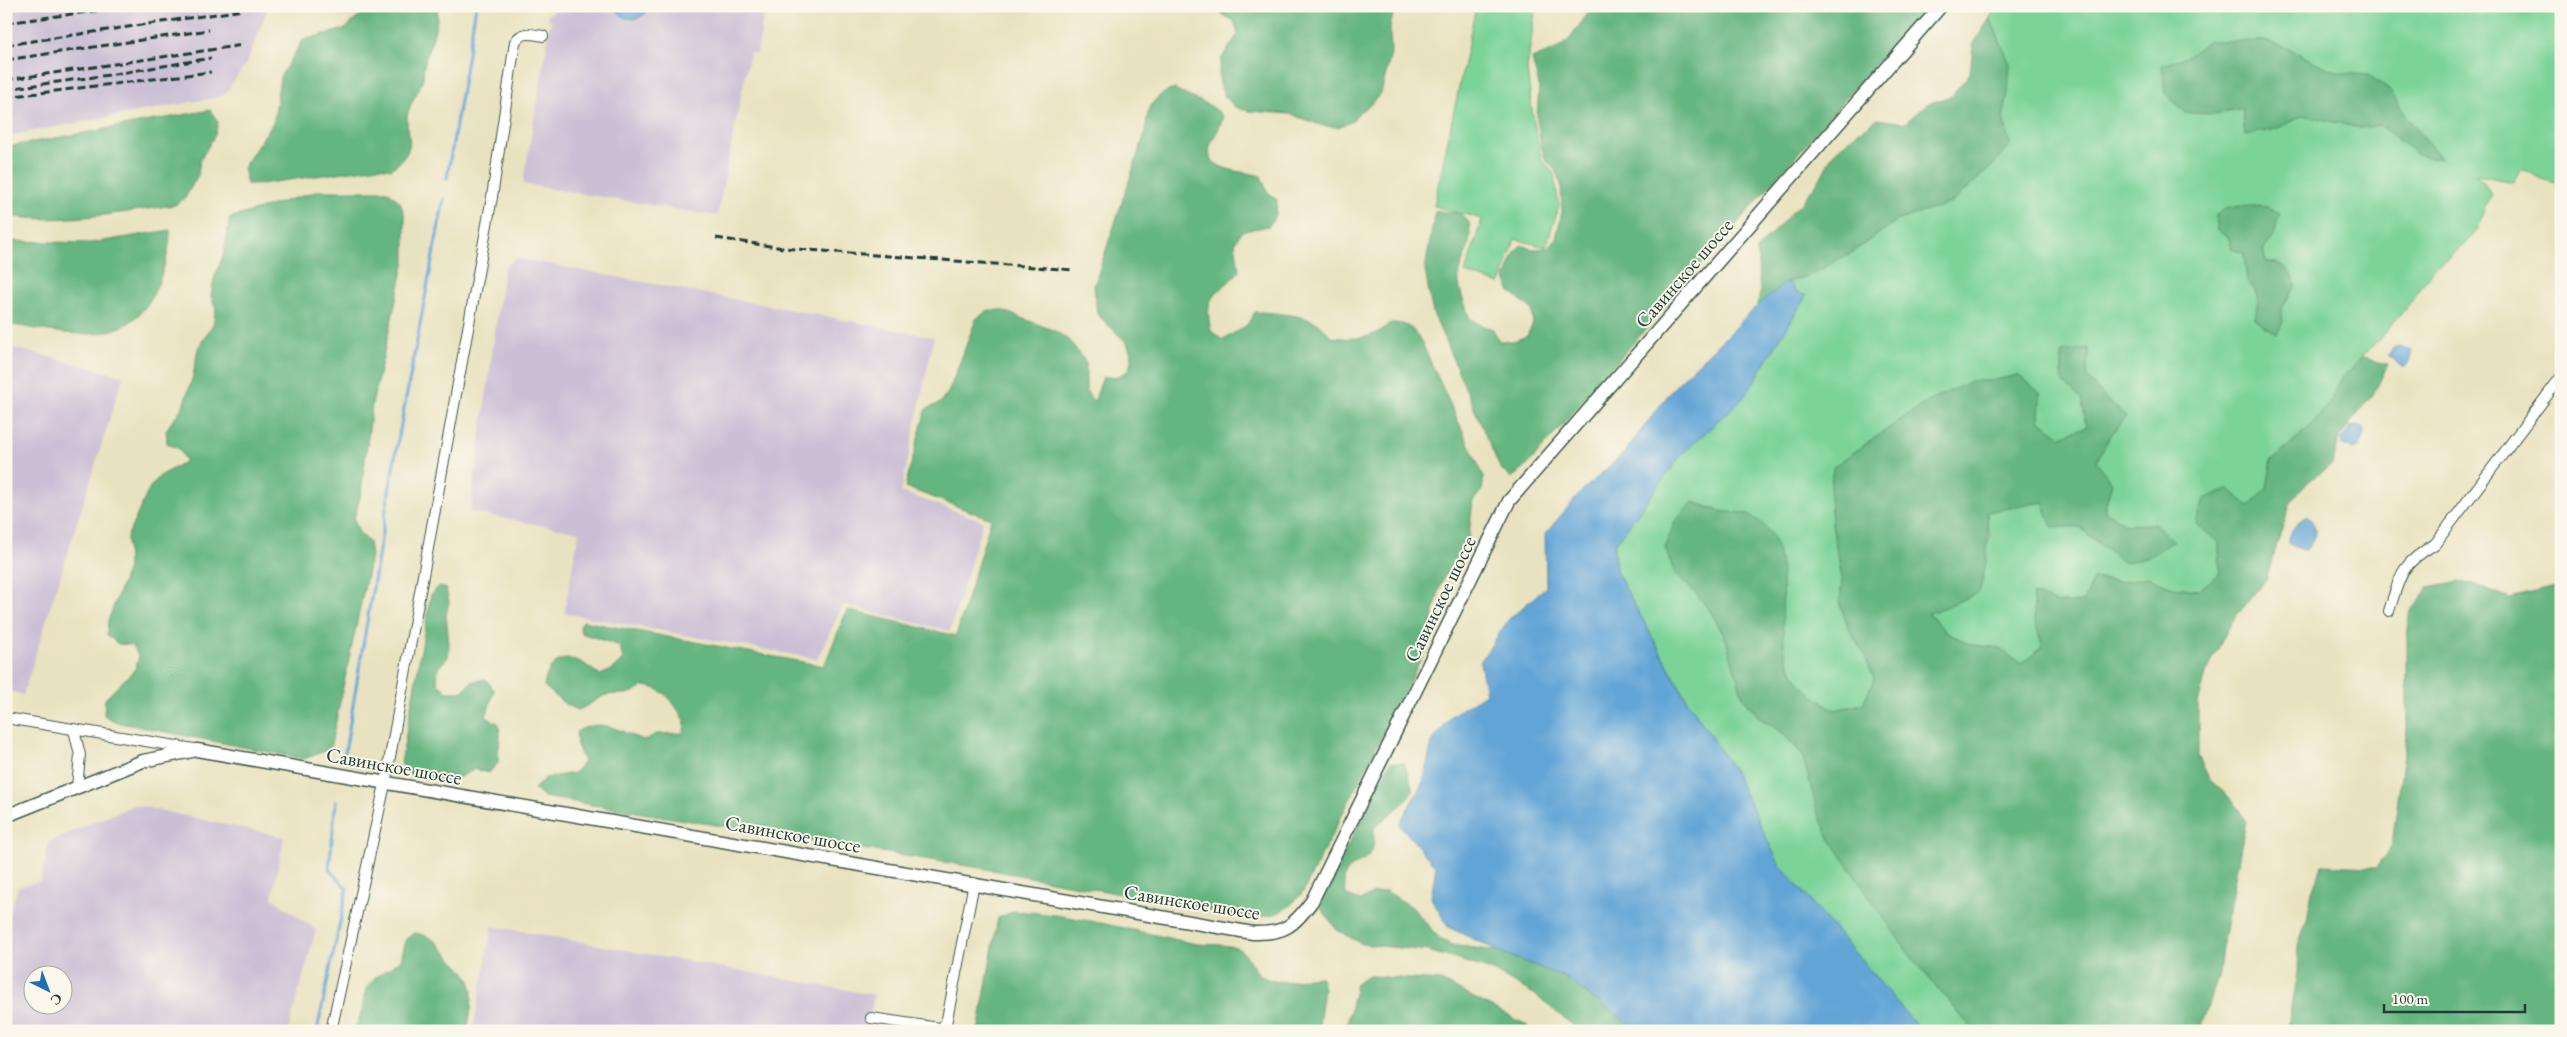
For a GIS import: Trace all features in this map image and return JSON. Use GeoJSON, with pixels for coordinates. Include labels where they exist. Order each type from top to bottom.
{"type":"FeatureCollection","features":[{"type":"Feature","properties":{"kind":"street","name":"Савинское шоссе"},"geometry":{"type":"LineString","coordinates":[[6,816],[144,762],[175,753],[197,750],[385,784],[974,883],[1253,933],[1281,931],[1292,926],[1312,901],[1509,501],[1941,6]]}},
{"type":"Feature","properties":{"kind":"street"},"geometry":{"type":"LineString","coordinates":[[331,1031],[385,784],[492,196],[514,42],[519,36],[527,33],[543,36]]}},
{"type":"Feature","properties":{"kind":"street"},"geometry":{"type":"LineString","coordinates":[[2389,611],[2400,575],[2413,557],[2435,544],[2561,377]]}},
{"type":"Feature","properties":{"kind":"street"},"geometry":{"type":"LineString","coordinates":[[6,718],[197,750]]}},
{"type":"Feature","properties":{"kind":"street"},"geometry":{"type":"LineString","coordinates":[[74,730],[80,756],[77,788]]}},
{"type":"Feature","properties":{"kind":"street"},"geometry":{"type":"LineString","coordinates":[[871,1018],[939,1028],[946,1024],[974,883]]}},
{"type":"Feature","properties":{"kind":"shaded area"},"geometry":{"type":"Polygon","coordinates":[[[6,6],[269,6],[247,62],[224,96],[6,136],[6,6]]]}},
{"type":"Feature","properties":{"kind":"shaded area"},"geometry":{"type":"Polygon","coordinates":[[[554,6],[765,6],[757,54],[750,52],[717,216],[523,184],[551,20],[547,19],[548,13],[553,13],[554,6]]]}},
{"type":"Feature","properties":{"kind":"shaded area"},"geometry":{"type":"Polygon","coordinates":[[[516,258],[934,337],[901,492],[983,521],[950,631],[843,605],[817,659],[564,613],[579,532],[470,512],[504,268],[516,258]]]}},
{"type":"Feature","properties":{"kind":"shaded area"},"geometry":{"type":"Polygon","coordinates":[[[6,346],[123,376],[23,695],[6,690],[6,346]]]}},
{"type":"Feature","properties":{"kind":"shaded area"},"geometry":{"type":"Polygon","coordinates":[[[134,805],[284,837],[272,898],[316,930],[288,1031],[6,1031],[6,925],[18,887],[41,881],[48,842],[134,805]]]}},
{"type":"Feature","properties":{"kind":"shaded area"},"geometry":{"type":"Polygon","coordinates":[[[492,926],[874,995],[867,1031],[473,1031],[492,926]]]}},
{"type":"Feature","properties":{"kind":"green space"},"geometry":{"type":"Polygon","coordinates":[[[370,6],[437,6],[437,21],[424,66],[423,79],[408,112],[409,145],[405,156],[391,169],[379,167],[261,184],[247,184],[243,168],[274,121],[280,77],[303,40],[345,29],[370,6]]]}},
{"type":"Feature","properties":{"kind":"green space"},"geometry":{"type":"Polygon","coordinates":[[[1221,6],[1395,6],[1390,27],[1391,54],[1381,93],[1371,104],[1359,112],[1351,122],[1338,127],[1323,126],[1290,114],[1248,111],[1235,107],[1225,97],[1220,85],[1219,71],[1222,58],[1238,34],[1234,21],[1222,14],[1221,6]]]}},
{"type":"Feature","properties":{"kind":"green space"},"geometry":{"type":"Polygon","coordinates":[[[1476,6],[1536,6],[1527,69],[1541,158],[1554,174],[1559,206],[1546,247],[1515,239],[1500,284],[1465,273],[1482,219],[1434,206],[1476,6]]]}},
{"type":"Feature","properties":{"kind":"green space"},"geometry":{"type":"Polygon","coordinates":[[[1593,6],[1926,6],[1524,469],[1511,478],[1500,468],[1433,313],[1425,270],[1435,211],[1459,213],[1469,222],[1469,245],[1461,267],[1459,280],[1460,291],[1469,317],[1480,325],[1493,329],[1499,341],[1513,341],[1527,336],[1533,323],[1532,309],[1510,292],[1505,278],[1515,252],[1521,245],[1533,249],[1548,248],[1556,238],[1562,212],[1561,184],[1555,170],[1545,159],[1541,146],[1537,118],[1539,85],[1532,59],[1558,48],[1569,40],[1593,6]]]}},
{"type":"Feature","properties":{"kind":"green space"},"geometry":{"type":"Polygon","coordinates":[[[1997,6],[2561,6],[2561,184],[2544,180],[2521,168],[2513,182],[2474,174],[2483,181],[2491,195],[2476,231],[2460,248],[2433,269],[2414,298],[2383,335],[2342,377],[2330,402],[2314,423],[2272,460],[2267,487],[2219,543],[2220,573],[2199,591],[2173,587],[2147,577],[2121,582],[2094,578],[2084,602],[2057,603],[2033,595],[2035,622],[2043,647],[2021,664],[1999,648],[1972,645],[1947,633],[1928,613],[1990,538],[1986,512],[2043,502],[2080,527],[2101,546],[2154,524],[2126,525],[2104,510],[2112,483],[2096,462],[2109,438],[2126,416],[2105,399],[2087,376],[2088,348],[2062,353],[2062,381],[2082,400],[2086,427],[2061,436],[2039,420],[2040,393],[2019,375],[1991,381],[1971,381],[1922,405],[1833,467],[1830,496],[1832,524],[1842,577],[1840,605],[1850,631],[1864,654],[1874,679],[1863,704],[1835,710],[1812,696],[1794,675],[1783,648],[1780,559],[1749,514],[1720,511],[1694,502],[1675,522],[1665,547],[1675,574],[1696,593],[1713,615],[1726,639],[1743,697],[1760,718],[1783,733],[1802,754],[1811,782],[1908,953],[1974,1031],[1921,1031],[1779,864],[1733,769],[1688,702],[1616,571],[1614,545],[1681,455],[1745,396],[1806,296],[1796,292],[1788,281],[1808,276],[1854,251],[1898,220],[1951,203],[1993,165],[2010,145],[2003,118],[2008,92],[1999,38],[1990,18],[1997,6]],[[2264,41],[2237,43],[2163,66],[2214,114],[2242,108],[2245,135],[2276,129],[2304,115],[2360,128],[2380,125],[2398,139],[2441,158],[2405,115],[2391,92],[2369,75],[2341,73],[2314,62],[2290,49],[2264,41]],[[2240,205],[2229,238],[2232,249],[2244,253],[2247,280],[2254,289],[2257,298],[2255,318],[2283,322],[2281,308],[2289,297],[2280,263],[2266,262],[2263,249],[2272,238],[2268,207],[2240,205]]]}},
{"type":"Feature","properties":{"kind":"green space"},"geometry":{"type":"Polygon","coordinates":[[[1990,18],[2010,64],[2008,92],[2003,118],[2010,145],[1993,165],[1951,203],[1898,220],[1854,251],[1808,276],[1788,282],[1757,306],[1760,292],[1757,249],[1803,201],[1820,179],[1833,154],[1854,135],[1877,119],[1905,123],[1927,104],[1952,96],[1970,73],[1973,45],[1990,18]]]}},
{"type":"Feature","properties":{"kind":"green space"},"geometry":{"type":"Polygon","coordinates":[[[2209,41],[2264,41],[2290,49],[2314,62],[2341,73],[2369,75],[2391,92],[2405,115],[2441,159],[2417,155],[2380,125],[2360,128],[2304,115],[2276,129],[2245,135],[2242,108],[2214,114],[2186,113],[2165,93],[2162,65],[2188,56],[2209,41]]]}},
{"type":"Feature","properties":{"kind":"green space"},"geometry":{"type":"Polygon","coordinates":[[[1175,89],[1212,107],[1223,116],[1209,151],[1211,159],[1225,168],[1261,176],[1267,191],[1277,200],[1276,214],[1269,226],[1242,231],[1235,242],[1239,271],[1214,295],[1211,301],[1209,318],[1211,331],[1223,340],[1247,325],[1255,312],[1306,318],[1323,327],[1332,337],[1341,338],[1371,335],[1391,323],[1409,327],[1421,341],[1484,477],[1482,490],[1473,501],[1468,542],[1459,552],[1444,577],[1439,590],[1425,651],[1303,892],[1284,910],[1277,913],[1262,917],[1243,917],[998,871],[544,797],[534,789],[545,778],[574,773],[584,762],[577,745],[576,732],[586,727],[603,725],[644,740],[657,734],[684,733],[685,720],[668,697],[658,690],[644,686],[626,694],[606,695],[578,710],[565,704],[544,686],[550,669],[557,662],[563,660],[579,661],[600,675],[612,670],[623,660],[620,646],[581,633],[580,627],[583,621],[824,666],[847,610],[956,636],[991,519],[905,487],[926,409],[940,403],[949,391],[976,319],[987,311],[1001,310],[1055,331],[1070,341],[1086,363],[1086,391],[1094,402],[1103,377],[1117,377],[1129,370],[1132,356],[1127,343],[1097,314],[1094,286],[1146,130],[1149,109],[1161,95],[1175,89]]]}},
{"type":"Feature","properties":{"kind":"green space"},"geometry":{"type":"Polygon","coordinates":[[[210,110],[218,122],[215,135],[200,160],[198,175],[185,198],[175,205],[69,218],[48,219],[6,216],[6,147],[210,110]]]}},
{"type":"Feature","properties":{"kind":"green space"},"geometry":{"type":"Polygon","coordinates":[[[318,191],[388,191],[400,202],[405,216],[405,261],[372,405],[361,493],[354,519],[359,532],[369,542],[371,556],[330,749],[304,759],[115,722],[104,715],[105,699],[135,669],[139,657],[132,645],[118,644],[107,635],[108,621],[128,568],[127,537],[150,487],[160,476],[186,461],[179,449],[167,443],[166,430],[183,406],[193,376],[198,348],[213,324],[216,309],[211,296],[214,279],[224,253],[230,218],[318,191]]]}},
{"type":"Feature","properties":{"kind":"green space"},"geometry":{"type":"Polygon","coordinates":[[[2240,205],[2268,207],[2280,213],[2272,238],[2263,249],[2266,262],[2286,268],[2292,275],[2296,285],[2281,308],[2283,322],[2277,334],[2255,318],[2257,298],[2254,289],[2247,281],[2244,253],[2232,249],[2229,238],[2217,230],[2215,216],[2226,208],[2240,205]]]}},
{"type":"Feature","properties":{"kind":"green space"},"geometry":{"type":"Polygon","coordinates":[[[170,230],[167,255],[160,278],[149,302],[134,319],[116,329],[97,333],[76,334],[6,324],[6,241],[91,243],[170,230]]]}},
{"type":"Feature","properties":{"kind":"green space"},"geometry":{"type":"Polygon","coordinates":[[[2088,348],[2087,376],[2105,399],[2126,416],[2109,438],[2096,462],[2112,483],[2104,510],[2126,525],[2154,524],[2174,541],[2150,556],[2124,563],[2080,527],[2052,527],[2043,502],[1987,512],[1987,552],[1979,593],[1928,614],[1947,633],[1972,645],[1999,648],[2021,664],[2043,647],[2035,622],[2033,594],[2057,603],[2084,602],[2094,578],[2121,582],[2147,577],[2173,587],[2199,590],[2220,573],[2219,543],[2196,524],[2204,499],[2229,489],[2249,507],[2267,487],[2272,460],[2314,423],[2330,402],[2342,377],[2362,358],[2388,364],[2376,389],[2341,435],[2332,464],[2309,481],[2291,501],[2266,579],[2230,624],[2206,674],[2198,703],[2198,756],[2210,780],[2230,798],[2246,820],[2222,947],[2219,974],[2199,1031],[1974,1031],[1908,953],[1828,836],[1817,810],[1802,754],[1783,733],[1760,718],[1743,697],[1726,639],[1713,615],[1696,593],[1675,574],[1665,547],[1675,521],[1693,502],[1719,511],[1749,515],[1766,528],[1776,546],[1781,567],[1783,637],[1787,658],[1795,676],[1808,691],[1835,710],[1863,704],[1874,679],[1864,654],[1850,631],[1840,605],[1842,577],[1832,524],[1830,496],[1833,467],[1922,405],[1971,381],[1991,381],[2019,375],[2040,393],[2039,420],[2061,436],[2086,427],[2082,400],[2062,381],[2062,352],[2088,348]]]}},
{"type":"Feature","properties":{"kind":"green space"},"geometry":{"type":"Polygon","coordinates":[[[2458,581],[2485,588],[2510,598],[2561,586],[2561,1031],[2287,1031],[2297,973],[2298,945],[2307,920],[2312,891],[2322,865],[2377,867],[2392,845],[2407,730],[2407,636],[2411,609],[2429,587],[2458,581]]]}},
{"type":"Feature","properties":{"kind":"green space"},"geometry":{"type":"Polygon","coordinates":[[[440,586],[446,589],[449,602],[446,615],[449,644],[448,657],[438,668],[437,683],[447,692],[461,692],[471,682],[486,679],[494,690],[486,717],[498,723],[500,734],[498,763],[489,773],[475,769],[450,782],[409,774],[401,763],[431,594],[440,586]]]}},
{"type":"Feature","properties":{"kind":"green space"},"geometry":{"type":"Polygon","coordinates":[[[1390,763],[1404,763],[1413,789],[1406,801],[1374,828],[1371,852],[1349,870],[1344,879],[1347,896],[1360,901],[1372,894],[1386,891],[1412,907],[1440,939],[1452,945],[1498,951],[1564,977],[1639,1031],[1580,1031],[1534,994],[1489,969],[1428,951],[1362,944],[1337,930],[1321,908],[1323,894],[1390,763]]]}},
{"type":"Feature","properties":{"kind":"green space"},"geometry":{"type":"Polygon","coordinates":[[[1014,911],[1081,919],[1192,943],[1232,946],[1243,952],[1254,968],[1269,980],[1286,982],[1321,977],[1324,989],[1318,1031],[978,1031],[998,918],[1014,911]]]}},
{"type":"Feature","properties":{"kind":"green space"},"geometry":{"type":"Polygon","coordinates":[[[415,933],[429,937],[438,943],[468,978],[471,984],[472,995],[467,1031],[354,1031],[362,1011],[366,989],[376,977],[401,960],[406,939],[415,933]]]}},
{"type":"Feature","properties":{"kind":"green space"},"geometry":{"type":"Polygon","coordinates":[[[1369,976],[1441,981],[1523,1023],[1534,1031],[1346,1031],[1356,983],[1369,976]]]}},
{"type":"Feature","properties":{"kind":"water"},"geometry":{"type":"Polygon","coordinates":[[[618,6],[649,6],[644,12],[646,13],[636,19],[625,18],[617,11],[619,9],[618,6]]]}},
{"type":"Feature","properties":{"kind":"water"},"geometry":{"type":"Polygon","coordinates":[[[1788,281],[1796,292],[1806,296],[1745,396],[1681,455],[1614,545],[1616,571],[1688,702],[1733,769],[1779,864],[1921,1031],[1639,1031],[1564,977],[1498,951],[1448,927],[1431,898],[1436,867],[1399,824],[1423,782],[1432,742],[1452,715],[1486,694],[1480,662],[1509,619],[1546,587],[1545,534],[1583,490],[1624,453],[1675,386],[1757,306],[1788,281]]]}},
{"type":"Feature","properties":{"kind":"water"},"geometry":{"type":"Polygon","coordinates":[[[2399,346],[2412,350],[2409,363],[2404,368],[2388,355],[2393,348],[2399,346]]]}},
{"type":"Feature","properties":{"kind":"water"},"geometry":{"type":"Polygon","coordinates":[[[2358,426],[2364,428],[2364,436],[2358,448],[2352,450],[2343,445],[2342,439],[2350,427],[2358,426]]]}},
{"type":"Feature","properties":{"kind":"water"},"geometry":{"type":"Polygon","coordinates":[[[2307,516],[2314,525],[2315,534],[2305,551],[2289,544],[2289,540],[2294,527],[2307,516]]]}},
{"type":"Feature","properties":{"kind":"waterway"},"geometry":{"type":"LineString","coordinates":[[447,178],[476,6]]}},
{"type":"Feature","properties":{"kind":"waterway"},"geometry":{"type":"LineString","coordinates":[[344,758],[396,451],[444,198]]}},
{"type":"Feature","properties":{"kind":"waterway"},"geometry":{"type":"LineString","coordinates":[[317,1031],[347,889],[329,869],[336,801]]}},
{"type":"Feature","properties":{"kind":"railway"},"geometry":{"type":"LineString","coordinates":[[6,8],[17,6]]}},
{"type":"Feature","properties":{"kind":"railway"},"geometry":{"type":"LineString","coordinates":[[6,23],[131,6]]}},
{"type":"Feature","properties":{"kind":"railway"},"geometry":{"type":"LineString","coordinates":[[6,45],[243,10]]}},
{"type":"Feature","properties":{"kind":"railway"},"geometry":{"type":"LineString","coordinates":[[6,60],[209,30]]}},
{"type":"Feature","properties":{"kind":"railway"},"geometry":{"type":"LineString","coordinates":[[6,80],[243,45]]}},
{"type":"Feature","properties":{"kind":"railway"},"geometry":{"type":"LineString","coordinates":[[6,89],[109,75],[211,58]]}},
{"type":"Feature","properties":{"kind":"railway"},"geometry":{"type":"LineString","coordinates":[[6,97],[211,72]]}},
{"type":"Feature","properties":{"kind":"railway"},"geometry":{"type":"LineString","coordinates":[[716,238],[783,248],[1074,270]]}}]}
